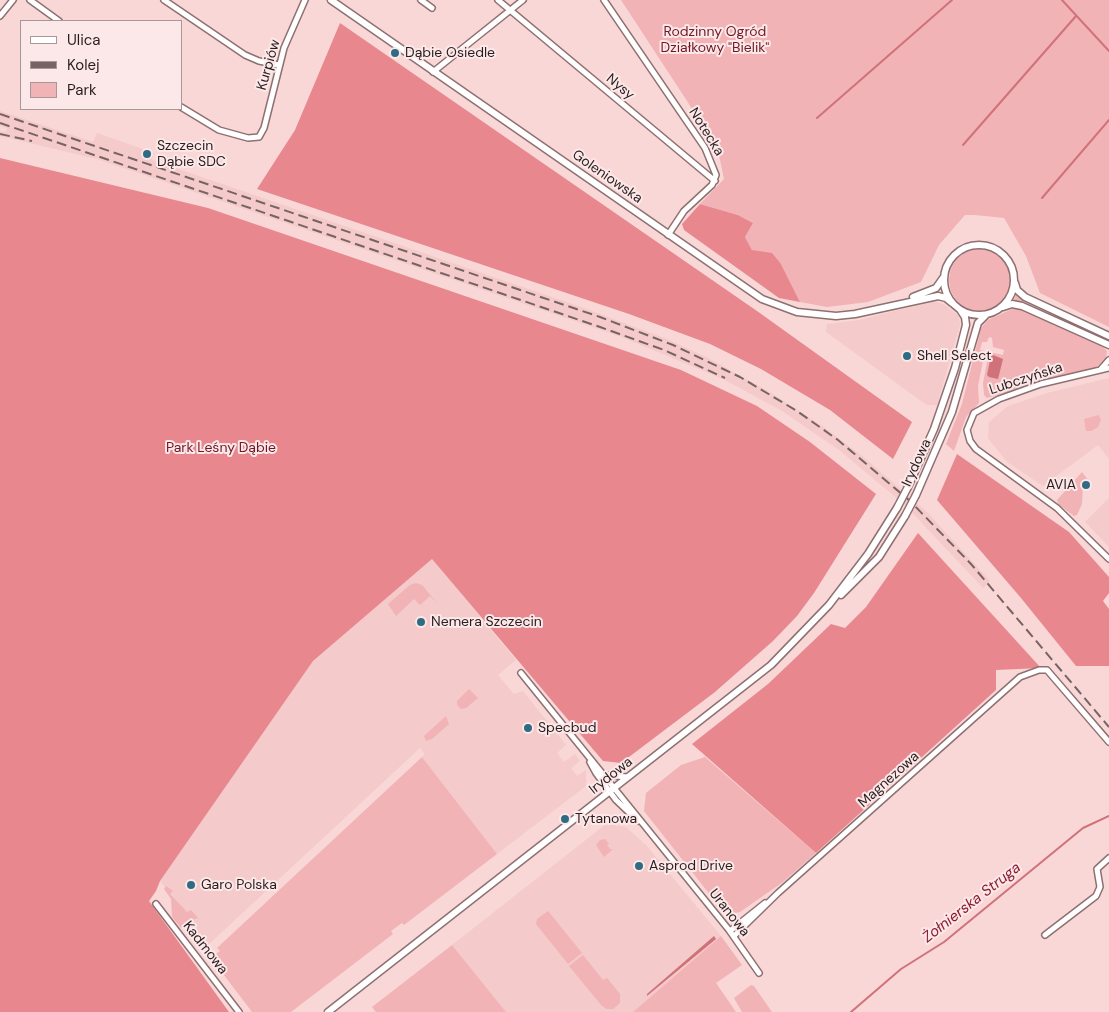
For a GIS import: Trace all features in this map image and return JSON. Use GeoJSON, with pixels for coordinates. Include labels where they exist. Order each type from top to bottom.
{"type":"FeatureCollection","features":[{"type":"Feature","properties":{"kind":"street"},"geometry":{"type":"LineString","coordinates":[[0,16],[13,0]]}},
{"type":"Feature","properties":{"kind":"street"},"geometry":{"type":"LineString","coordinates":[[30,0],[58,20]]}},
{"type":"Feature","properties":{"kind":"street"},"geometry":{"type":"LineString","coordinates":[[164,0],[245,55],[259,61],[279,65]]}},
{"type":"Feature","properties":{"kind":"street","name":"Kurpiów"},"geometry":{"type":"LineString","coordinates":[[182,109],[219,130],[248,138],[259,137],[264,128],[287,40],[305,0]]}},
{"type":"Feature","properties":{"kind":"street","name":"Goleniowska"},"geometry":{"type":"LineString","coordinates":[[331,0],[754,295],[788,309],[805,313],[836,316],[855,314],[938,296],[952,302]]}},
{"type":"Feature","properties":{"kind":"street"},"geometry":{"type":"LineString","coordinates":[[421,0],[432,8]]}},
{"type":"Feature","properties":{"kind":"street","name":"Nysy"},"geometry":{"type":"LineString","coordinates":[[498,0],[715,181]]}},
{"type":"Feature","properties":{"kind":"street"},"geometry":{"type":"LineString","coordinates":[[434,72],[523,0]]}},
{"type":"Feature","properties":{"kind":"street","name":"Notecka"},"geometry":{"type":"LineString","coordinates":[[604,0],[705,148],[714,166],[715,181]]}},
{"type":"Feature","properties":{"kind":"street"},"geometry":{"type":"LineString","coordinates":[[668,235],[684,211],[715,181]]}},
{"type":"Feature","properties":{"kind":"street"},"geometry":{"type":"LineString","coordinates":[[1109,336],[1025,297],[1017,290],[1012,268],[1005,256],[994,248],[978,245],[956,254],[949,262],[944,277],[946,291],[958,308],[973,315],[991,313],[1000,308],[1016,304],[1109,345]]}},
{"type":"Feature","properties":{"kind":"street","name":"Goleniowska"},"geometry":{"type":"LineString","coordinates":[[888,306],[936,288],[942,283],[944,277]]}},
{"type":"Feature","properties":{"kind":"street"},"geometry":{"type":"LineString","coordinates":[[1000,308],[1011,296],[1014,279]]}},
{"type":"Feature","properties":{"kind":"street","name":"Irydowa"},"geometry":{"type":"LineString","coordinates":[[829,606],[868,554],[897,508],[934,429],[955,368],[966,325],[965,317],[958,308]]}},
{"type":"Feature","properties":{"kind":"street","name":"Irydowa"},"geometry":{"type":"LineString","coordinates":[[328,1012],[771,665],[879,557],[916,495],[950,418],[978,323],[991,313]]}},
{"type":"Feature","properties":{"kind":"street"},"geometry":{"type":"LineString","coordinates":[[1101,370],[1109,360]]}},
{"type":"Feature","properties":{"kind":"street","name":"Lubczyńska"},"geometry":{"type":"LineString","coordinates":[[1109,368],[1035,386],[982,407],[973,415],[968,427],[970,441],[978,451],[1058,508],[1109,559]]}},
{"type":"Feature","properties":{"kind":"street","name":"Magnezowa"},"geometry":{"type":"LineString","coordinates":[[734,936],[1014,681],[1030,673],[1047,670],[1109,742]]}},
{"type":"Feature","properties":{"kind":"street"},"geometry":{"type":"LineString","coordinates":[[520,673],[589,760],[596,773],[613,790]]}},
{"type":"Feature","properties":{"kind":"street"},"geometry":{"type":"LineString","coordinates":[[589,760],[612,777],[630,777]]}},
{"type":"Feature","properties":{"kind":"street"},"geometry":{"type":"LineString","coordinates":[[603,772],[613,790]]}},
{"type":"Feature","properties":{"kind":"street","name":"Uranowa"},"geometry":{"type":"LineString","coordinates":[[613,790],[633,818],[640,823],[734,936],[759,973]]}},
{"type":"Feature","properties":{"kind":"street"},"geometry":{"type":"LineString","coordinates":[[1045,935],[1096,896],[1100,887],[1097,870],[1100,864],[1109,858]]}},
{"type":"Feature","properties":{"kind":"street","name":"Magnezowa"},"geometry":{"type":"LineString","coordinates":[[730,931],[778,894]]}},
{"type":"Feature","properties":{"kind":"street","name":"Kadmowa"},"geometry":{"type":"LineString","coordinates":[[156,904],[240,1012]]}},
{"type":"Feature","properties":{"kind":"shaded area"},"geometry":{"type":"Polygon","coordinates":[[[0,111],[93,142],[97,133],[154,153],[152,160],[581,307],[667,339],[708,358],[768,391],[825,428],[861,455],[927,512],[990,581],[983,588],[905,505],[839,450],[782,411],[723,379],[619,336],[97,159],[0,136],[0,131],[6,132],[7,128],[0,126],[0,111]]]}},
{"type":"Feature","properties":{"kind":"shaded area"},"geometry":{"type":"Polygon","coordinates":[[[935,301],[945,305],[959,316],[960,325],[937,405],[927,405],[826,332],[827,324],[859,320],[935,301]]]}},
{"type":"Feature","properties":{"kind":"shaded area"},"geometry":{"type":"Polygon","coordinates":[[[991,356],[1003,359],[998,379],[987,375],[991,356]]]}},
{"type":"Feature","properties":{"kind":"shaded area"},"geometry":{"type":"Polygon","coordinates":[[[1109,378],[1109,459],[1098,445],[1043,486],[1007,462],[988,438],[989,422],[1008,406],[1047,393],[1109,378]]]}},
{"type":"Feature","properties":{"kind":"shaded area"},"geometry":{"type":"Polygon","coordinates":[[[1109,498],[1109,547],[1085,522],[1109,498]]]}},
{"type":"Feature","properties":{"kind":"shaded area"},"geometry":{"type":"Polygon","coordinates":[[[432,559],[516,660],[498,675],[514,694],[523,691],[566,745],[557,753],[564,762],[575,754],[580,761],[571,768],[577,776],[586,770],[586,786],[497,854],[422,757],[425,754],[420,748],[207,946],[200,944],[174,910],[175,901],[160,881],[313,661],[432,559]]]}},
{"type":"Feature","properties":{"kind":"shaded area"},"geometry":{"type":"Polygon","coordinates":[[[606,824],[626,827],[646,845],[721,936],[633,1012],[506,1012],[452,945],[606,824]]]}},
{"type":"Feature","properties":{"kind":"shaded area"},"geometry":{"type":"Polygon","coordinates":[[[714,936],[716,939],[647,996],[647,994],[714,936]]]}},
{"type":"Feature","properties":{"kind":"green space","name":"Rodzinny Ogród Działkowy \"Bielik\""},"geometry":{"type":"Polygon","coordinates":[[[621,0],[1109,0],[1109,327],[1040,293],[1026,256],[1004,218],[975,215],[965,215],[939,245],[921,282],[868,302],[827,307],[800,302],[781,264],[752,250],[745,237],[753,223],[738,215],[700,204],[724,179],[719,155],[689,104],[621,0]]]}},
{"type":"Feature","properties":{"kind":"green space"},"geometry":{"type":"Polygon","coordinates":[[[340,23],[757,311],[912,422],[893,459],[830,410],[761,369],[710,344],[629,314],[257,189],[295,130],[340,23]]]}},
{"type":"Feature","properties":{"kind":"green space","name":"Park Leśny Dąbie"},"geometry":{"type":"Polygon","coordinates":[[[0,158],[208,208],[681,370],[757,406],[810,442],[876,494],[814,593],[797,616],[773,641],[715,692],[621,763],[603,761],[432,559],[313,661],[160,881],[149,901],[229,1012],[0,1012],[0,158]]]}},
{"type":"Feature","properties":{"kind":"green space"},"geometry":{"type":"Polygon","coordinates":[[[700,204],[738,215],[753,223],[745,237],[752,250],[772,253],[781,264],[800,302],[779,298],[684,230],[682,224],[700,204]]]}},
{"type":"Feature","properties":{"kind":"green space"},"geometry":{"type":"Polygon","coordinates":[[[980,249],[992,251],[1002,258],[1009,268],[1011,280],[1009,292],[1002,302],[992,309],[980,311],[968,309],[958,302],[951,292],[949,280],[951,268],[958,258],[968,251],[980,249]]]}},
{"type":"Feature","properties":{"kind":"green space"},"geometry":{"type":"Polygon","coordinates":[[[1016,295],[1109,339],[1109,343],[1014,300],[1016,295]]]}},
{"type":"Feature","properties":{"kind":"green space"},"geometry":{"type":"Polygon","coordinates":[[[1012,309],[1020,309],[1101,345],[1107,351],[1106,358],[1096,367],[987,398],[984,395],[983,383],[989,352],[1003,355],[1004,350],[993,347],[992,338],[989,337],[987,342],[982,342],[980,350],[985,351],[978,386],[979,403],[966,417],[954,451],[946,444],[962,404],[981,328],[988,320],[1012,309]]]}},
{"type":"Feature","properties":{"kind":"green space"},"geometry":{"type":"Polygon","coordinates":[[[1099,415],[1101,420],[1098,427],[1091,431],[1086,431],[1084,419],[1099,415]]]}},
{"type":"Feature","properties":{"kind":"green space"},"geometry":{"type":"Polygon","coordinates":[[[957,454],[1069,532],[1109,577],[1109,593],[1103,601],[1109,609],[1109,666],[1076,666],[937,500],[957,454]]]}},
{"type":"Feature","properties":{"kind":"green space"},"geometry":{"type":"Polygon","coordinates":[[[1082,472],[1088,480],[1083,483],[1082,504],[1077,515],[1074,516],[1059,505],[1057,500],[1082,472]]]}},
{"type":"Feature","properties":{"kind":"green space"},"geometry":{"type":"Polygon","coordinates":[[[918,533],[1041,668],[996,670],[996,690],[816,853],[692,744],[768,684],[831,624],[845,628],[866,607],[918,533]]]}},
{"type":"Feature","properties":{"kind":"green space"},"geometry":{"type":"Polygon","coordinates":[[[416,583],[422,585],[437,603],[430,596],[420,605],[414,599],[396,616],[388,604],[410,585],[416,583]]]}},
{"type":"Feature","properties":{"kind":"green space"},"geometry":{"type":"Polygon","coordinates":[[[469,689],[478,698],[466,708],[461,709],[457,705],[457,701],[469,689]]]}},
{"type":"Feature","properties":{"kind":"green space"},"geometry":{"type":"Polygon","coordinates":[[[446,716],[449,724],[432,739],[426,741],[424,736],[446,716]]]}},
{"type":"Feature","properties":{"kind":"green space"},"geometry":{"type":"Polygon","coordinates":[[[422,757],[497,854],[404,925],[402,923],[391,931],[393,934],[291,1012],[252,1012],[211,958],[220,951],[217,948],[422,757]]]}},
{"type":"Feature","properties":{"kind":"green space"},"geometry":{"type":"Polygon","coordinates":[[[705,757],[816,853],[783,882],[740,912],[726,915],[644,811],[646,793],[681,765],[705,757]]]}},
{"type":"Feature","properties":{"kind":"green space"},"geometry":{"type":"Polygon","coordinates":[[[605,839],[610,849],[613,849],[604,857],[596,845],[600,840],[605,839]]]}},
{"type":"Feature","properties":{"kind":"green space"},"geometry":{"type":"Polygon","coordinates":[[[166,886],[173,891],[170,894],[187,912],[191,910],[198,918],[192,920],[194,922],[187,929],[181,928],[172,917],[171,899],[164,889],[166,886]]]}},
{"type":"Feature","properties":{"kind":"green space"},"geometry":{"type":"Polygon","coordinates":[[[548,911],[582,953],[568,964],[536,924],[537,919],[548,911]]]}},
{"type":"Feature","properties":{"kind":"green space"},"geometry":{"type":"Polygon","coordinates":[[[721,936],[742,965],[716,983],[736,1012],[633,1012],[721,936]]]}},
{"type":"Feature","properties":{"kind":"green space"},"geometry":{"type":"Polygon","coordinates":[[[452,945],[506,1012],[376,1012],[372,1007],[452,945]]]}},
{"type":"Feature","properties":{"kind":"green space"},"geometry":{"type":"Polygon","coordinates":[[[583,955],[603,980],[607,978],[620,994],[620,1003],[613,1009],[607,1009],[602,1006],[569,966],[583,955]]]}},
{"type":"Feature","properties":{"kind":"green space"},"geometry":{"type":"Polygon","coordinates":[[[751,985],[754,986],[772,1012],[742,1012],[734,998],[751,985]]]}},
{"type":"Feature","properties":{"kind":"waterway"},"geometry":{"type":"LineString","coordinates":[[817,118],[952,0]]}},
{"type":"Feature","properties":{"kind":"waterway"},"geometry":{"type":"LineString","coordinates":[[1062,0],[1109,51]]}},
{"type":"Feature","properties":{"kind":"waterway"},"geometry":{"type":"LineString","coordinates":[[963,145],[1076,16]]}},
{"type":"Feature","properties":{"kind":"waterway"},"geometry":{"type":"LineString","coordinates":[[1042,198],[1109,120]]}},
{"type":"Feature","properties":{"kind":"waterway","name":"Żołnierska Struga"},"geometry":{"type":"LineString","coordinates":[[851,1012],[901,969],[944,942],[1083,828],[1109,816]]}},
{"type":"Feature","properties":{"kind":"railway"},"geometry":{"type":"LineString","coordinates":[[0,114],[600,317],[673,345],[740,377],[797,411],[838,440],[910,501],[971,564],[1109,727]]}},
{"type":"Feature","properties":{"kind":"railway"},"geometry":{"type":"LineString","coordinates":[[0,123],[600,327],[664,350],[725,378]]}},
{"type":"Feature","properties":{"kind":"railway"},"geometry":{"type":"LineString","coordinates":[[0,134],[32,141]]}},
{"type":"Feature","properties":{"kind":"place","name":"Dąbie Osiedle"},"geometry":{"type":"Point","coordinates":[395,53]}},
{"type":"Feature","properties":{"kind":"place","name":"Szczecin Dąbie SDC"},"geometry":{"type":"Point","coordinates":[147,154]}},
{"type":"Feature","properties":{"kind":"place","name":"Shell Select"},"geometry":{"type":"Point","coordinates":[907,356]}},
{"type":"Feature","properties":{"kind":"place","name":"AVIA"},"geometry":{"type":"Point","coordinates":[1086,485]}},
{"type":"Feature","properties":{"kind":"place","name":"Nemera Szczecin"},"geometry":{"type":"Point","coordinates":[421,622]}},
{"type":"Feature","properties":{"kind":"place","name":"Specbud"},"geometry":{"type":"Point","coordinates":[528,728]}},
{"type":"Feature","properties":{"kind":"place","name":"Tytanowa"},"geometry":{"type":"Point","coordinates":[565,819]}},
{"type":"Feature","properties":{"kind":"place","name":"Asprod Drive"},"geometry":{"type":"Point","coordinates":[639,866]}},
{"type":"Feature","properties":{"kind":"place","name":"Garo Polska"},"geometry":{"type":"Point","coordinates":[191,885]}}]}
